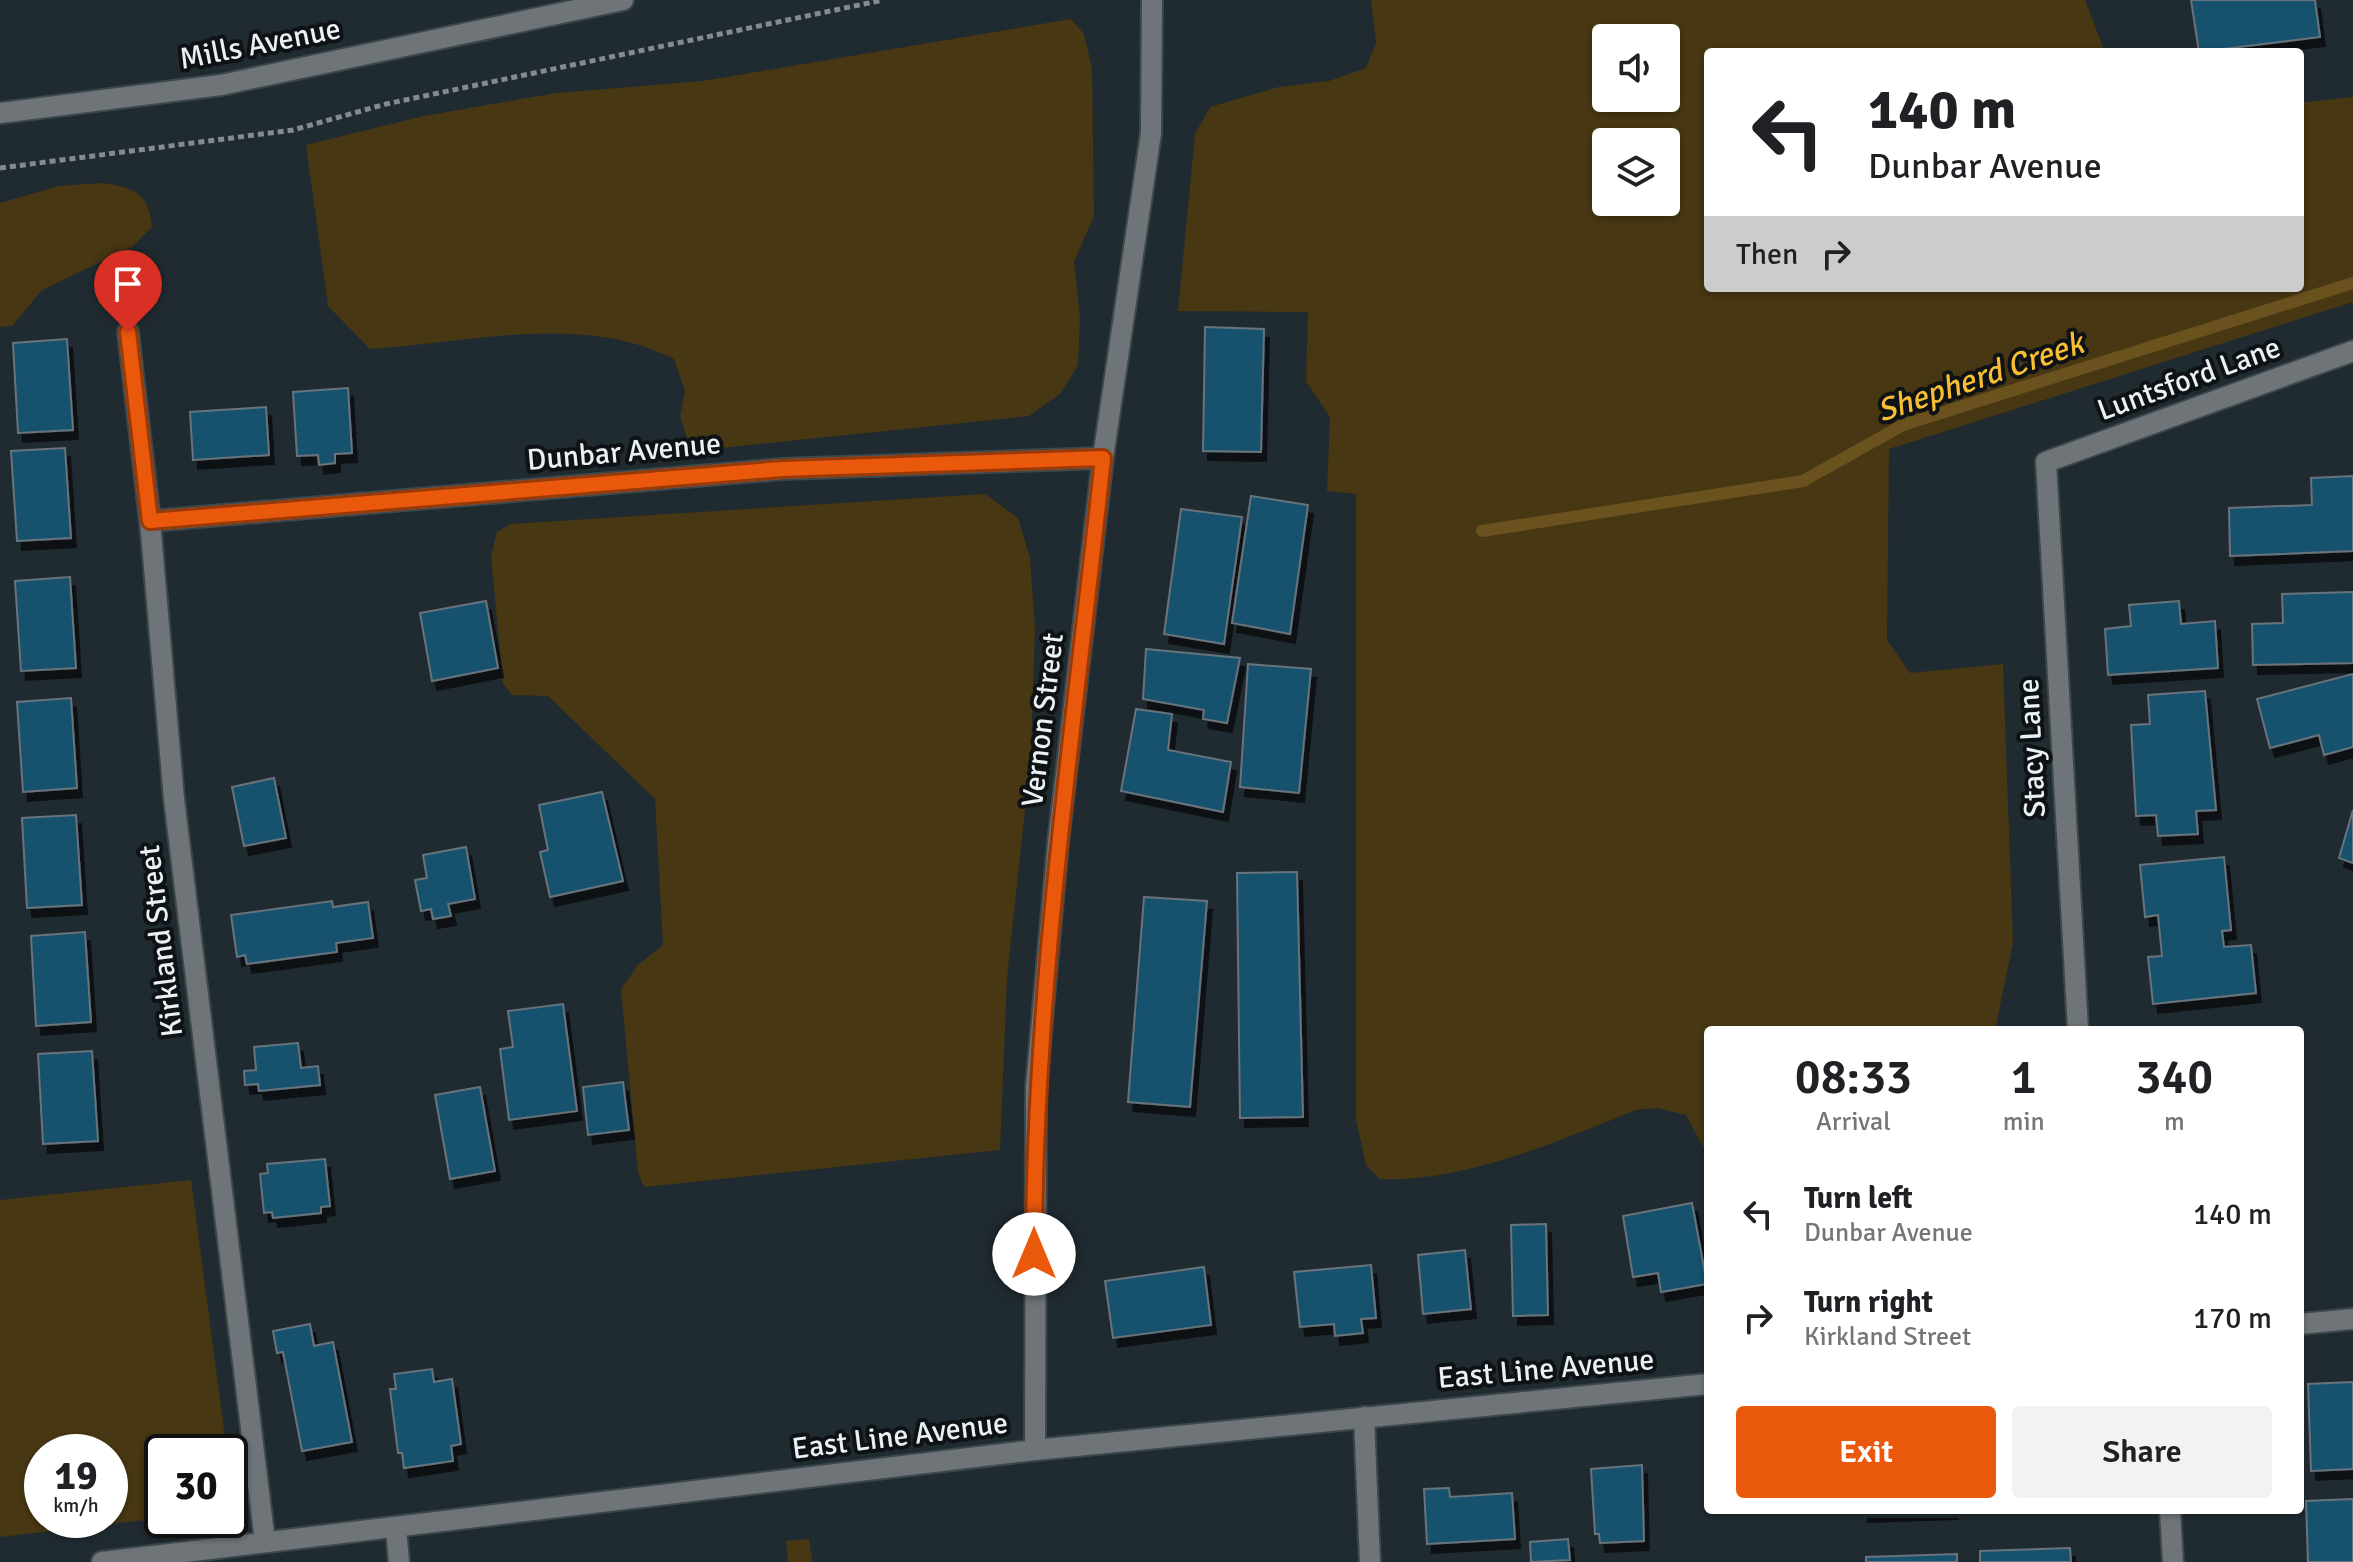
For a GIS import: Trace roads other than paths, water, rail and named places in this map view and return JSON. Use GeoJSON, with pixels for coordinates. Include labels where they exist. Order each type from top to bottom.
{"type":"FeatureCollection","features":[{"type":"Feature","properties":{"kind":"street","name":"Mills Avenue"},"geometry":{"type":"LineString","coordinates":[[0,113],[221,85],[623,0]]}},
{"type":"Feature","properties":{"kind":"street","name":"Vernon Street"},"geometry":{"type":"LineString","coordinates":[[1035,1450],[1036,1087],[1058,843],[1103,458],[1151,133],[1152,0]]}},
{"type":"Feature","properties":{"kind":"street","name":"Kirkland Street"},"geometry":{"type":"LineString","coordinates":[[128,332],[150,521],[174,799],[265,1542]]}},
{"type":"Feature","properties":{"kind":"street","name":"Luntsford Lane"},"geometry":{"type":"LineString","coordinates":[[2046,462],[2353,351]]}},
{"type":"Feature","properties":{"kind":"street","name":"Dunbar Avenue"},"geometry":{"type":"LineString","coordinates":[[150,521],[782,469],[1103,458]]}},
{"type":"Feature","properties":{"kind":"street","name":"Stacy Lane"},"geometry":{"type":"LineString","coordinates":[[2046,462],[2078,1026]]}},
{"type":"Feature","properties":{"kind":"street"},"geometry":{"type":"LineString","coordinates":[[2304,1324],[2353,1319]]}},
{"type":"Feature","properties":{"kind":"street","name":"East Line Avenue"},"geometry":{"type":"LineString","coordinates":[[102,1562],[1035,1450],[1704,1384]]}},
{"type":"Feature","properties":{"kind":"street"},"geometry":{"type":"LineString","coordinates":[[1364,1417],[1370,1562]]}},
{"type":"Feature","properties":{"kind":"street"},"geometry":{"type":"LineString","coordinates":[[2170,1514],[2173,1562]]}},
{"type":"Feature","properties":{"kind":"street"},"geometry":{"type":"LineString","coordinates":[[396,1529],[399,1562]]}},
{"type":"Feature","properties":{"kind":"waterway","name":"Shepherd Creek"},"geometry":{"type":"LineString","coordinates":[[1482,531],[1803,481],[1903,425],[2353,283]]}}]}
